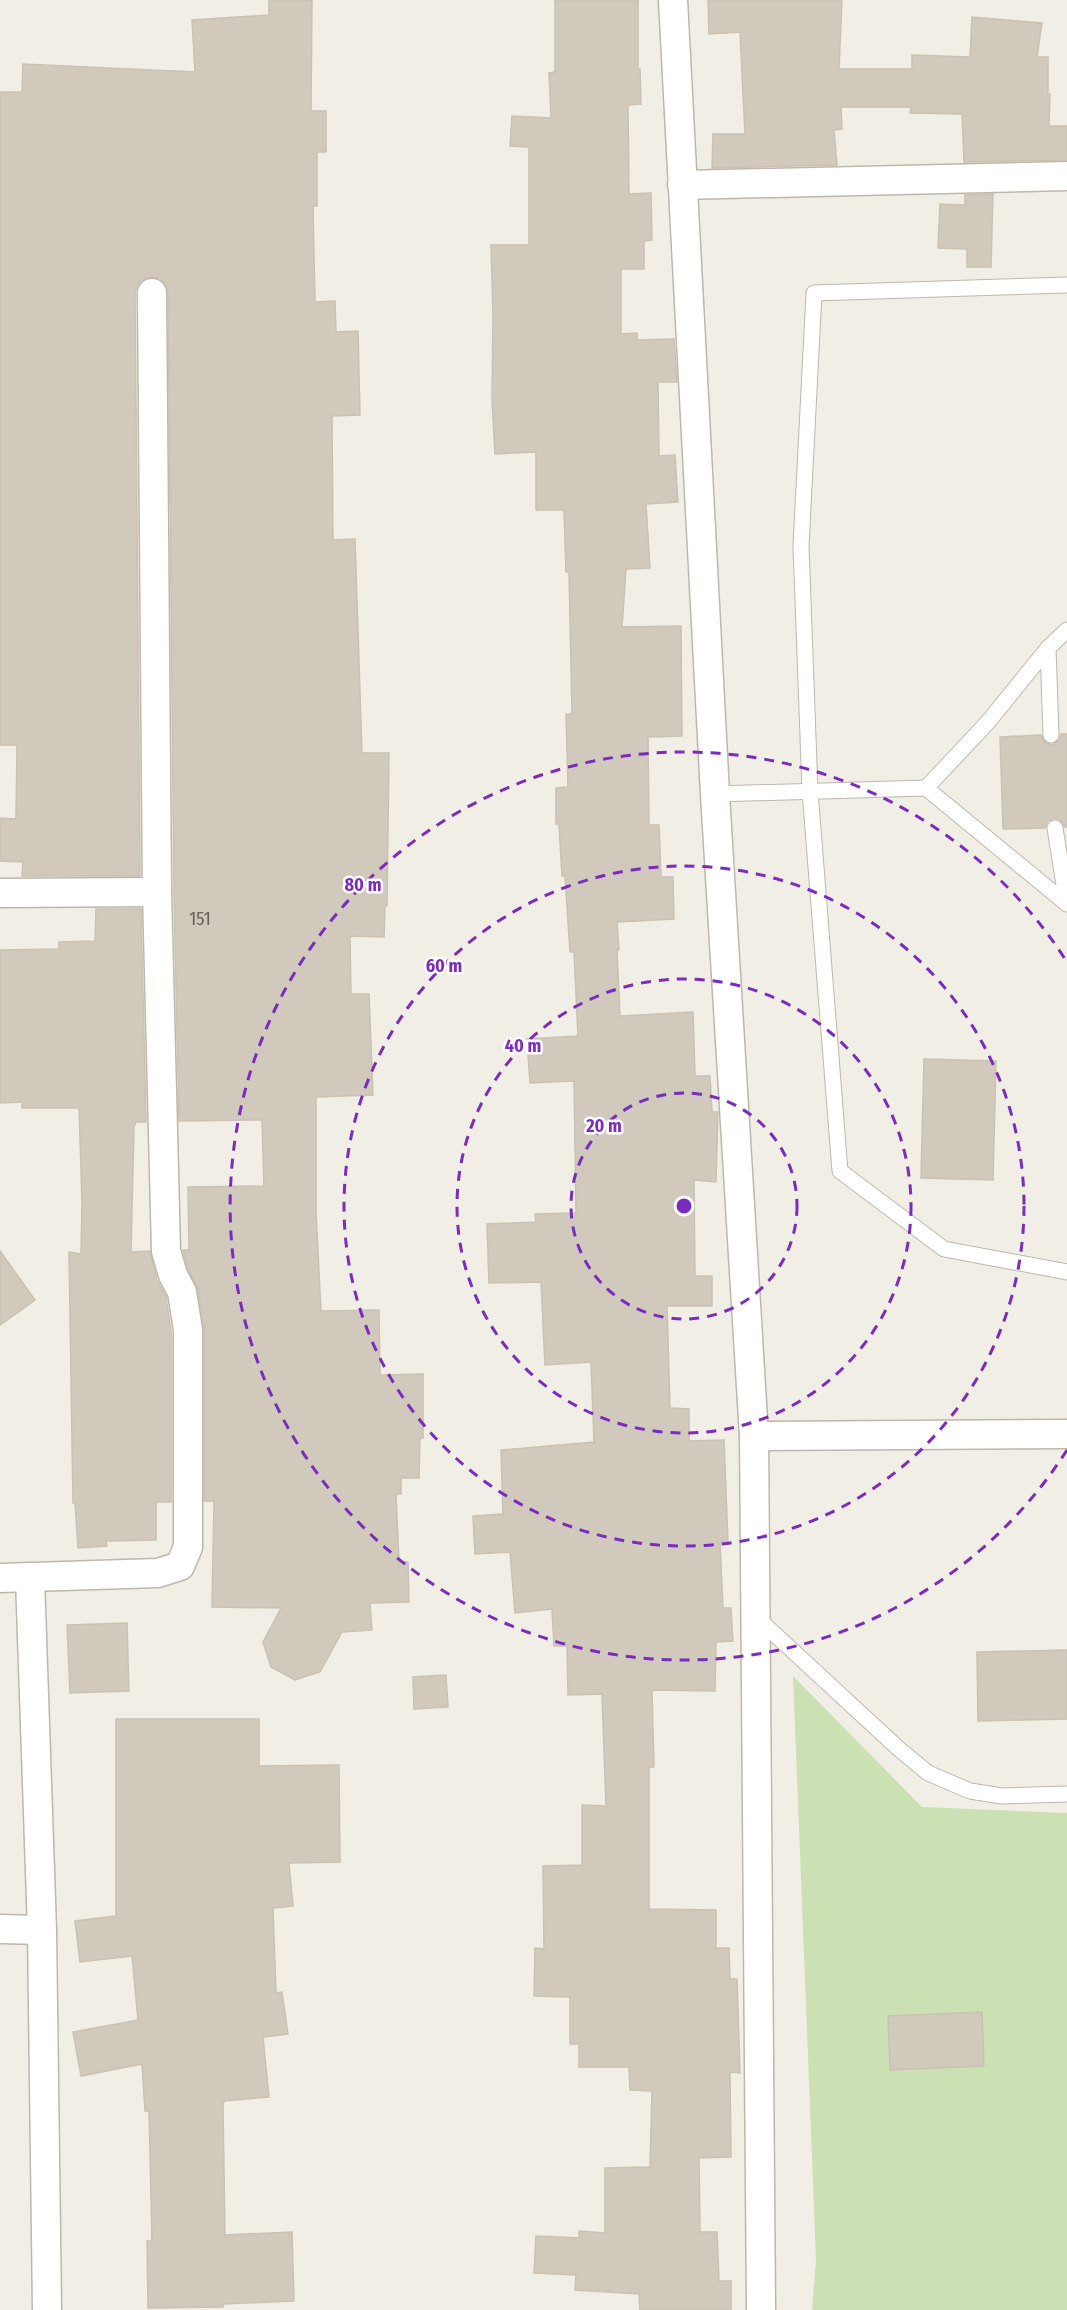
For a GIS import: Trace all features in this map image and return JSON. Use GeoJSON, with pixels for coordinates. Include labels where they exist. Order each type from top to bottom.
{"type":"FeatureCollection","features":[{"type":"Feature","properties":{"kind":"street"},"geometry":{"type":"LineString","coordinates":[[673,0],[715,794],[754,1436],[761,2310]]}},
{"type":"Feature","properties":{"kind":"street"},"geometry":{"type":"LineString","coordinates":[[682,185],[1067,176]]}},
{"type":"Feature","properties":{"kind":"street"},"geometry":{"type":"LineString","coordinates":[[0,1578],[158,1574],[180,1566],[188,1547],[188,1330],[182,1292],[172,1275],[166,1251],[157,892],[152,293]]}},
{"type":"Feature","properties":{"kind":"street"},"geometry":{"type":"LineString","coordinates":[[0,893],[157,892]]}},
{"type":"Feature","properties":{"kind":"street"},"geometry":{"type":"LineString","coordinates":[[754,1436],[1067,1434]]}},
{"type":"Feature","properties":{"kind":"street"},"geometry":{"type":"LineString","coordinates":[[30,1578],[42,1930],[47,2310]]}},
{"type":"Feature","properties":{"kind":"street"},"geometry":{"type":"LineString","coordinates":[[0,1929],[42,1930]]}},
{"type":"Feature","properties":{"kind":"lane"},"geometry":{"type":"LineString","coordinates":[[1067,285],[814,293],[801,546],[810,791],[840,1171],[944,1249],[1067,1272]]}},
{"type":"Feature","properties":{"kind":"lane"},"geometry":{"type":"LineString","coordinates":[[926,788],[988,722],[1048,648],[1067,630]]}},
{"type":"Feature","properties":{"kind":"lane"},"geometry":{"type":"LineString","coordinates":[[1048,648],[1051,735]]}},
{"type":"Feature","properties":{"kind":"lane"},"geometry":{"type":"LineString","coordinates":[[715,794],[926,788],[1067,904]]}},
{"type":"Feature","properties":{"kind":"lane"},"geometry":{"type":"LineString","coordinates":[[1055,828],[1067,904]]}},
{"type":"Feature","properties":{"kind":"lane"},"geometry":{"type":"LineString","coordinates":[[755,1616],[928,1773],[970,1791],[1002,1796],[1067,1794]]}},
{"type":"Feature","properties":{"kind":"green space"},"geometry":{"type":"Polygon","coordinates":[[[793,1676],[922,1807],[1067,1813],[1067,2310],[812,2310],[816,2259],[793,1676]]]}},
{"type":"Feature","properties":{"kind":"building"},"geometry":{"type":"Polygon","coordinates":[[[269,0],[312,0],[311,111],[326,111],[326,152],[317,152],[317,206],[313,206],[315,302],[335,301],[336,332],[358,331],[360,415],[332,416],[333,540],[355,539],[362,753],[389,753],[387,906],[385,906],[384,937],[350,936],[351,994],[369,994],[373,1095],[316,1097],[316,1212],[321,1311],[379,1310],[380,1375],[423,1374],[423,1438],[420,1438],[419,1478],[401,1478],[401,1494],[396,1494],[399,1562],[408,1562],[409,1602],[370,1603],[372,1630],[342,1632],[320,1672],[295,1680],[271,1667],[263,1642],[281,1608],[212,1607],[214,1501],[204,1501],[204,1328],[198,1289],[188,1269],[183,1250],[189,1250],[188,1187],[264,1186],[262,1120],[179,1121],[174,892],[168,293],[166,284],[160,278],[143,279],[137,285],[135,293],[140,876],[22,876],[23,862],[0,861],[0,818],[16,819],[17,745],[0,745],[0,92],[22,92],[23,64],[195,72],[192,20],[269,15],[269,0]]]}},
{"type":"Feature","properties":{"kind":"building"},"geometry":{"type":"Polygon","coordinates":[[[555,0],[638,0],[638,69],[640,69],[641,104],[628,105],[629,194],[651,193],[652,240],[644,241],[644,269],[621,269],[621,334],[637,333],[637,340],[674,339],[677,382],[658,382],[659,456],[675,455],[678,502],[646,504],[650,568],[626,569],[622,627],[681,626],[682,736],[648,737],[649,825],[659,825],[661,877],[673,877],[674,919],[617,922],[619,950],[617,950],[620,1016],[693,1012],[695,1076],[710,1076],[712,1112],[718,1112],[716,1182],[694,1180],[695,1276],[712,1276],[712,1306],[667,1306],[670,1408],[689,1409],[689,1441],[724,1440],[728,1542],[720,1542],[723,1608],[731,1608],[733,1641],[716,1642],[715,1691],[652,1690],[654,1767],[649,1767],[649,1909],[716,1910],[716,1948],[729,1948],[730,1979],[737,1979],[740,2073],[730,2072],[731,2157],[699,2158],[700,2232],[717,2232],[719,2281],[731,2281],[731,2310],[640,2310],[639,2294],[575,2290],[576,2275],[534,2273],[536,2236],[579,2238],[579,2231],[605,2233],[605,2168],[650,2167],[652,2091],[630,2090],[629,2067],[579,2067],[579,2044],[570,2044],[570,1997],[534,1996],[535,1948],[544,1949],[543,1866],[582,1865],[582,1805],[606,1806],[602,1694],[568,1695],[567,1646],[554,1646],[552,1609],[515,1613],[510,1552],[475,1554],[473,1516],[503,1514],[501,1450],[594,1442],[591,1362],[545,1365],[541,1282],[489,1283],[487,1224],[536,1222],[535,1214],[576,1213],[574,1081],[530,1083],[527,1039],[578,1036],[574,952],[570,952],[565,876],[562,876],[559,824],[556,824],[556,788],[568,787],[566,714],[572,714],[569,572],[566,572],[564,510],[536,510],[536,452],[495,454],[492,400],[491,245],[529,245],[529,147],[510,146],[512,116],[551,118],[549,73],[555,72],[555,0]]]}},
{"type":"Feature","properties":{"kind":"building"},"geometry":{"type":"Polygon","coordinates":[[[708,0],[842,0],[839,69],[912,69],[912,55],[970,57],[972,17],[1042,23],[1037,57],[1048,57],[1049,126],[1067,126],[1067,160],[964,162],[962,114],[910,113],[911,107],[841,107],[842,129],[834,130],[837,165],[712,168],[713,134],[745,134],[740,32],[709,34],[708,0]]]}},
{"type":"Feature","properties":{"kind":"building"},"geometry":{"type":"Polygon","coordinates":[[[993,194],[991,267],[967,267],[967,249],[938,248],[940,204],[965,205],[965,195],[993,194]]]}},
{"type":"Feature","properties":{"kind":"building"},"geometry":{"type":"Polygon","coordinates":[[[1061,734],[1067,734],[1067,827],[1059,819],[1054,818],[1048,821],[1045,828],[1003,829],[1000,737],[1041,735],[1046,743],[1052,745],[1059,740],[1061,734]]]}},
{"type":"Feature","properties":{"kind":"building"},"geometry":{"type":"Polygon","coordinates":[[[96,909],[141,909],[146,1122],[136,1122],[134,1127],[131,1252],[150,1251],[157,1280],[166,1297],[171,1331],[171,1502],[156,1502],[156,1540],[106,1541],[107,1546],[78,1548],[75,1503],[73,1503],[69,1252],[81,1254],[79,1108],[22,1108],[22,1102],[0,1103],[0,950],[59,949],[59,942],[95,941],[96,909]]]}},
{"type":"Feature","properties":{"kind":"building"},"geometry":{"type":"Polygon","coordinates":[[[924,1059],[996,1061],[993,1180],[921,1178],[924,1059]]]}},
{"type":"Feature","properties":{"kind":"building"},"geometry":{"type":"Polygon","coordinates":[[[0,1251],[35,1300],[0,1325],[0,1251]]]}},
{"type":"Feature","properties":{"kind":"building"},"geometry":{"type":"Polygon","coordinates":[[[127,1623],[129,1691],[70,1693],[67,1625],[127,1623]]]}},
{"type":"Feature","properties":{"kind":"building"},"geometry":{"type":"Polygon","coordinates":[[[1067,1650],[1067,1719],[978,1721],[977,1652],[1067,1650]]]}},
{"type":"Feature","properties":{"kind":"building"},"geometry":{"type":"Polygon","coordinates":[[[446,1675],[448,1707],[414,1709],[413,1677],[446,1675]]]}},
{"type":"Feature","properties":{"kind":"building"},"geometry":{"type":"Polygon","coordinates":[[[116,1719],[259,1719],[259,1766],[339,1765],[340,1862],[289,1863],[293,1906],[273,1908],[276,1993],[282,1992],[288,2034],[263,2037],[269,2097],[224,2101],[223,2106],[225,2235],[292,2232],[294,2301],[223,2304],[223,2307],[148,2308],[147,2241],[152,2241],[149,2111],[145,2111],[142,2064],[81,2076],[73,2032],[138,2020],[132,1956],[80,1962],[75,1921],[116,1916],[116,1719]]]}},
{"type":"Feature","properties":{"kind":"building"},"geometry":{"type":"Polygon","coordinates":[[[982,2012],[984,2066],[890,2070],[888,2016],[982,2012]]]}}]}
